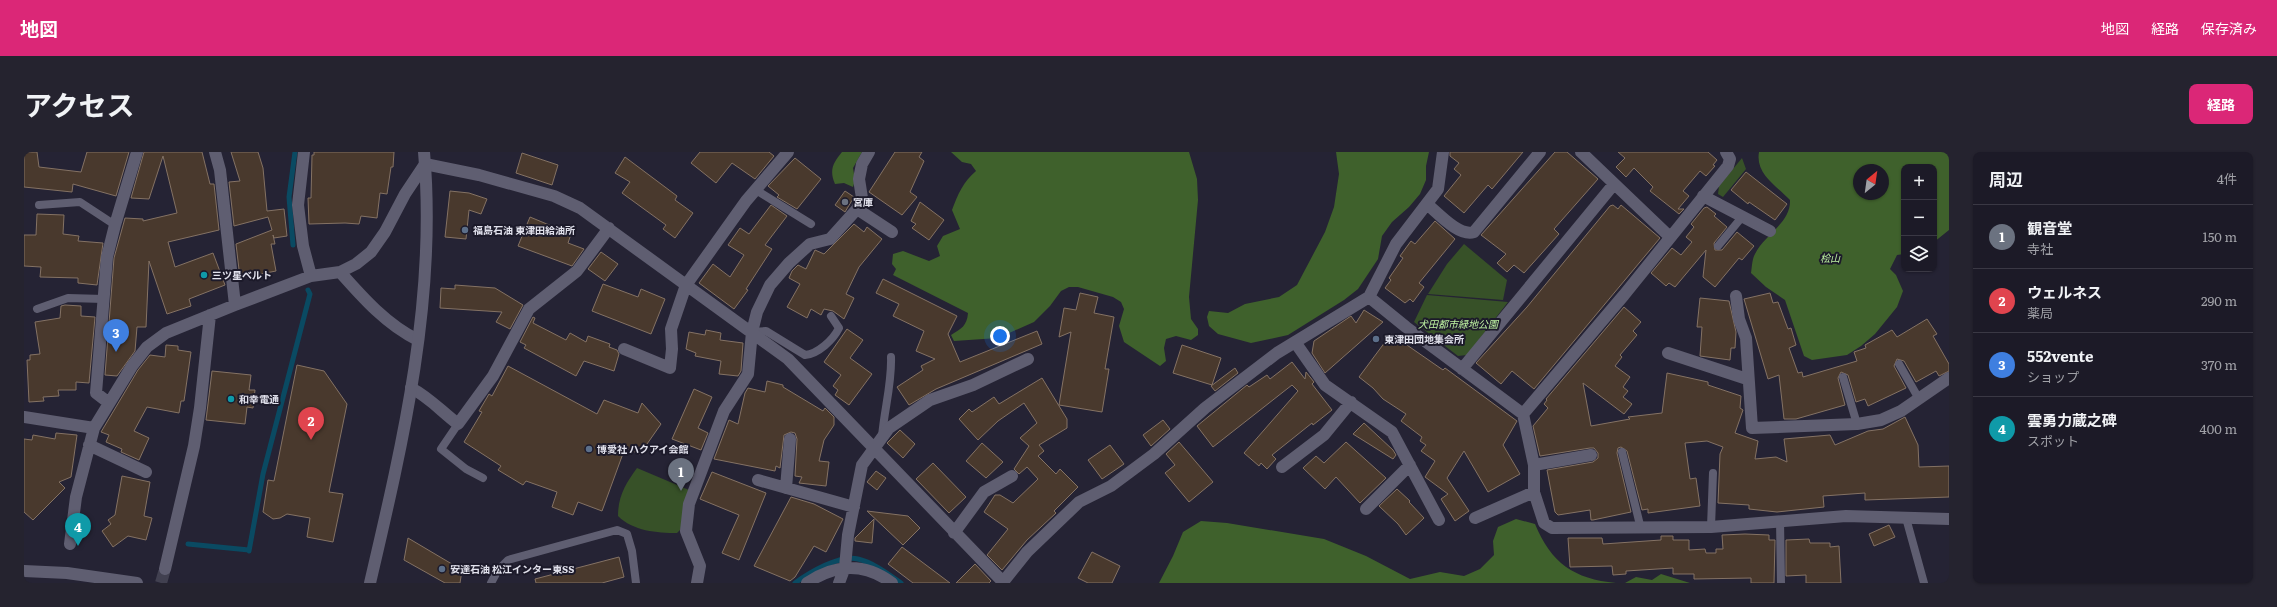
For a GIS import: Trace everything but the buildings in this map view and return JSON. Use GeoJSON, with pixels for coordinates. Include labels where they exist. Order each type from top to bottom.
{"type":"FeatureCollection","features":[{"type":"Feature","properties":{"kind":"street"},"geometry":{"type":"LineString","coordinates":[[109,403],[96,393],[107,257],[137,152]]}},
{"type":"Feature","properties":{"kind":"street"},"geometry":{"type":"LineString","coordinates":[[215,152],[220,170],[235,305]]}},
{"type":"Feature","properties":{"kind":"street"},"geometry":{"type":"LineString","coordinates":[[304,152],[298,205],[302,246],[310,276]]}},
{"type":"Feature","properties":{"kind":"street"},"geometry":{"type":"LineString","coordinates":[[624,349],[670,368],[672,349],[671,329],[686,285],[756,190],[788,152]]}},
{"type":"Feature","properties":{"kind":"street"},"geometry":{"type":"LineString","coordinates":[[697,583],[700,566],[686,530],[689,504],[724,412],[748,374],[752,332],[757,312],[770,285],[789,263],[810,244],[830,239],[857,209],[862,198],[859,179],[862,164],[869,152]]}},
{"type":"Feature","properties":{"kind":"street"},"geometry":{"type":"LineString","coordinates":[[425,158],[554,196],[580,208],[752,332],[788,359],[954,533],[1004,582],[1027,552],[1079,502],[1111,486],[1154,454],[1205,408],[1277,353],[1369,297],[1396,244],[1438,189],[1443,152]]}},
{"type":"Feature","properties":{"kind":"street"},"geometry":{"type":"LineString","coordinates":[[1427,204],[1461,231],[1470,234],[1474,232],[1540,152]]}},
{"type":"Feature","properties":{"kind":"street"},"geometry":{"type":"LineString","coordinates":[[1581,152],[1670,237]]}},
{"type":"Feature","properties":{"kind":"street"},"geometry":{"type":"LineString","coordinates":[[1523,414],[1728,166],[1730,159],[1726,152]]}},
{"type":"Feature","properties":{"kind":"street"},"geometry":{"type":"LineString","coordinates":[[70,544],[76,497],[94,428],[132,366],[148,347],[166,333],[235,305],[310,276],[340,272],[371,252],[385,232],[425,158]]}},
{"type":"Feature","properties":{"kind":"street"},"geometry":{"type":"LineString","coordinates":[[370,583],[398,462],[418,340],[428,217],[425,158]]}},
{"type":"Feature","properties":{"kind":"street"},"geometry":{"type":"LineString","coordinates":[[1462,369],[1614,184]]}},
{"type":"Feature","properties":{"kind":"street"},"geometry":{"type":"LineString","coordinates":[[1703,196],[1770,231]]}},
{"type":"Feature","properties":{"kind":"street"},"geometry":{"type":"LineString","coordinates":[[857,209],[892,232]]}},
{"type":"Feature","properties":{"kind":"street"},"geometry":{"type":"LineString","coordinates":[[411,388],[425,395],[442,413],[458,424],[494,376],[529,309],[577,272],[608,228]]}},
{"type":"Feature","properties":{"kind":"street"},"geometry":{"type":"LineString","coordinates":[[340,272],[380,314],[404,333],[418,340]]}},
{"type":"Feature","properties":{"kind":"street"},"geometry":{"type":"LineString","coordinates":[[1736,296],[1739,319],[1746,338],[1747,379],[1752,428],[1857,424],[1881,420],[1919,399],[1949,378]]}},
{"type":"Feature","properties":{"kind":"street"},"geometry":{"type":"LineString","coordinates":[[1369,297],[1523,414],[1534,465],[1534,492],[1544,523],[1552,528],[1641,529],[1711,527],[1780,520],[1846,516],[1949,519]]}},
{"type":"Feature","properties":{"kind":"street"},"geometry":{"type":"LineString","coordinates":[[165,569],[194,446],[200,408],[210,315]]}},
{"type":"Feature","properties":{"kind":"street"},"geometry":{"type":"LineString","coordinates":[[1295,342],[1325,385],[1392,432],[1439,520]]}},
{"type":"Feature","properties":{"kind":"street"},"geometry":{"type":"LineString","coordinates":[[1668,352],[1747,379]]}},
{"type":"Feature","properties":{"kind":"street"},"geometry":{"type":"LineString","coordinates":[[839,583],[845,562],[862,465],[889,428],[930,400],[973,385],[1028,359]]}},
{"type":"Feature","properties":{"kind":"street"},"geometry":{"type":"LineString","coordinates":[[1282,467],[1324,435],[1351,402]]}},
{"type":"Feature","properties":{"kind":"street"},"geometry":{"type":"LineString","coordinates":[[24,417],[94,428]]}},
{"type":"Feature","properties":{"kind":"street"},"geometry":{"type":"LineString","coordinates":[[786,488],[790,439]]}},
{"type":"Feature","properties":{"kind":"street"},"geometry":{"type":"LineString","coordinates":[[89,445],[146,472]]}},
{"type":"Feature","properties":{"kind":"street"},"geometry":{"type":"LineString","coordinates":[[1534,465],[1591,455]]}},
{"type":"Feature","properties":{"kind":"street"},"geometry":{"type":"LineString","coordinates":[[1366,510],[1410,465]]}},
{"type":"Feature","properties":{"kind":"street"},"geometry":{"type":"LineString","coordinates":[[954,533],[984,492],[1012,476]]}},
{"type":"Feature","properties":{"kind":"street"},"geometry":{"type":"LineString","coordinates":[[758,480],[854,507]]}},
{"type":"Feature","properties":{"kind":"street"},"geometry":{"type":"LineString","coordinates":[[1475,518],[1534,492]]}},
{"type":"Feature","properties":{"kind":"street"},"geometry":{"type":"LineString","coordinates":[[807,583],[845,562],[867,569],[892,583]]}},
{"type":"Feature","properties":{"kind":"street"},"geometry":{"type":"LineString","coordinates":[[24,572],[67,573],[137,583]]}},
{"type":"Feature","properties":{"kind":"lane"},"geometry":{"type":"LineString","coordinates":[[756,190],[811,224]]}},
{"type":"Feature","properties":{"kind":"lane"},"geometry":{"type":"LineString","coordinates":[[39,205],[80,202],[115,225]]}},
{"type":"Feature","properties":{"kind":"lane"},"geometry":{"type":"LineString","coordinates":[[1718,246],[1742,217]]}},
{"type":"Feature","properties":{"kind":"lane"},"geometry":{"type":"LineString","coordinates":[[37,309],[68,298],[104,299]]}},
{"type":"Feature","properties":{"kind":"lane"},"geometry":{"type":"LineString","coordinates":[[752,332],[766,331],[805,356],[814,354],[836,334],[839,328],[831,316]]}},
{"type":"Feature","properties":{"kind":"lane"},"geometry":{"type":"LineString","coordinates":[[882,438],[883,419],[892,379],[891,357]]}},
{"type":"Feature","properties":{"kind":"lane"},"geometry":{"type":"LineString","coordinates":[[1900,364],[1919,399]]}},
{"type":"Feature","properties":{"kind":"lane"},"geometry":{"type":"LineString","coordinates":[[1843,377],[1857,424]]}},
{"type":"Feature","properties":{"kind":"lane"},"geometry":{"type":"LineString","coordinates":[[458,424],[441,449],[466,469],[483,478]]}},
{"type":"Feature","properties":{"kind":"lane"},"geometry":{"type":"LineString","coordinates":[[1622,452],[1641,529]]}},
{"type":"Feature","properties":{"kind":"lane"},"geometry":{"type":"LineString","coordinates":[[1711,527],[1712,473]]}},
{"type":"Feature","properties":{"kind":"lane"},"geometry":{"type":"LineString","coordinates":[[1906,518],[1924,583]]}},
{"type":"Feature","properties":{"kind":"lane"},"geometry":{"type":"LineString","coordinates":[[1780,520],[1780,583]]}},
{"type":"Feature","properties":{"kind":"lane"},"geometry":{"type":"LineString","coordinates":[[491,583],[498,570],[508,560],[617,530],[627,534],[632,551],[636,583]]}},
{"type":"Feature","properties":{"kind":"green space"},"geometry":{"type":"Polygon","coordinates":[[[842,152],[862,152],[853,168],[855,180],[853,187],[844,183],[835,184],[833,179],[833,167],[842,152]]]}},
{"type":"Feature","properties":{"kind":"green space"},"geometry":{"type":"Polygon","coordinates":[[[951,152],[1189,152],[1197,179],[1198,200],[1189,297],[1191,319],[1198,329],[1198,335],[1191,340],[1176,336],[1166,339],[1164,348],[1166,361],[1160,366],[1124,342],[1119,326],[1124,309],[1121,302],[1113,297],[1078,287],[1069,287],[1061,291],[1050,306],[1034,322],[998,338],[954,341],[951,335],[963,327],[968,313],[893,275],[896,269],[892,264],[893,254],[903,251],[929,261],[940,256],[937,246],[943,236],[960,229],[952,210],[961,189],[976,171],[971,164],[962,162],[951,152]]]}},
{"type":"Feature","properties":{"kind":"green space"},"geometry":{"type":"Polygon","coordinates":[[[1336,152],[1429,152],[1426,166],[1426,180],[1420,194],[1409,207],[1392,222],[1382,236],[1378,259],[1358,289],[1344,300],[1288,335],[1251,343],[1218,334],[1209,326],[1207,317],[1209,311],[1228,313],[1245,304],[1279,297],[1297,285],[1325,232],[1334,207],[1339,174],[1336,152]]]}},
{"type":"Feature","properties":{"kind":"green space","name":"桧山"},"geometry":{"type":"Polygon","coordinates":[[[1759,152],[1949,152],[1949,230],[1937,240],[1937,164],[1901,164],[1901,254],[1897,255],[1890,269],[1896,275],[1903,291],[1897,307],[1875,334],[1847,355],[1812,360],[1804,356],[1785,300],[1766,287],[1751,273],[1755,254],[1764,241],[1782,222],[1789,208],[1790,200],[1768,179],[1760,167],[1759,152]]]}},
{"type":"Feature","properties":{"kind":"green space"},"geometry":{"type":"Polygon","coordinates":[[[1742,158],[1746,169],[1723,197],[1718,194],[1719,186],[1742,158]]]}},
{"type":"Feature","properties":{"kind":"green space"},"geometry":{"type":"Polygon","coordinates":[[[1464,244],[1507,280],[1503,300],[1428,294],[1447,264],[1464,244]]]}},
{"type":"Feature","properties":{"kind":"green space","name":"犬田都市緑地公園"},"geometry":{"type":"Polygon","coordinates":[[[1427,295],[1508,302],[1467,355],[1458,356],[1414,322],[1427,295]]]}},
{"type":"Feature","properties":{"kind":"green space"},"geometry":{"type":"Polygon","coordinates":[[[637,468],[689,490],[681,529],[677,533],[653,532],[638,528],[624,521],[618,516],[619,502],[623,490],[637,468]]]}},
{"type":"Feature","properties":{"kind":"green space"},"geometry":{"type":"Polygon","coordinates":[[[1516,519],[1535,524],[1548,549],[1566,567],[1588,578],[1616,583],[1159,583],[1183,532],[1201,521],[1227,523],[1324,539],[1366,556],[1410,579],[1440,572],[1464,576],[1480,569],[1494,555],[1493,541],[1498,527],[1516,519]]]}},
{"type":"Feature","properties":{"kind":"green space"},"geometry":{"type":"Polygon","coordinates":[[[1661,574],[1690,583],[1625,583],[1636,577],[1652,580],[1661,574]]]}},
{"type":"Feature","properties":{"kind":"waterway"},"geometry":{"type":"LineString","coordinates":[[293,245],[289,197],[295,152]]}},
{"type":"Feature","properties":{"kind":"waterway"},"geometry":{"type":"LineString","coordinates":[[249,551],[263,474],[310,294],[308,290]]}},
{"type":"Feature","properties":{"kind":"waterway"},"geometry":{"type":"LineString","coordinates":[[188,544],[249,550]]}},
{"type":"Feature","properties":{"kind":"waterway"},"geometry":{"type":"LineString","coordinates":[[795,583],[825,565],[851,558],[870,563],[901,583]]}},
{"type":"Feature","properties":{"kind":"tunnel"},"geometry":{"type":"LineString","coordinates":[[161,583],[165,569]]}},
{"type":"Feature","properties":{"kind":"place","name":"宮庫"},"geometry":{"type":"Point","coordinates":[845,202]}},
{"type":"Feature","properties":{"kind":"place","name":"福島石油 東津田給油所"},"geometry":{"type":"Point","coordinates":[465,230]}},
{"type":"Feature","properties":{"kind":"place","name":"三ツ星ベルト"},"geometry":{"type":"Point","coordinates":[204,275]}},
{"type":"Feature","properties":{"kind":"place","name":"東津田団地集会所"},"geometry":{"type":"Point","coordinates":[1376,339]}},
{"type":"Feature","properties":{"kind":"place","name":"552vente"},"geometry":{"type":"Point","coordinates":[116,352]}},
{"type":"Feature","properties":{"kind":"place","name":"和幸電通"},"geometry":{"type":"Point","coordinates":[231,399]}},
{"type":"Feature","properties":{"kind":"place","name":"ウェルネス"},"geometry":{"type":"Point","coordinates":[311,440]}},
{"type":"Feature","properties":{"kind":"place","name":"博愛社 ハクアイ会館"},"geometry":{"type":"Point","coordinates":[589,449]}},
{"type":"Feature","properties":{"kind":"place","name":"観音堂"},"geometry":{"type":"Point","coordinates":[681,491]}},
{"type":"Feature","properties":{"kind":"place","name":"雲勇力蔵之碑"},"geometry":{"type":"Point","coordinates":[78,546]}},
{"type":"Feature","properties":{"kind":"place","name":"安達石油 松江インター東SS"},"geometry":{"type":"Point","coordinates":[442,569]}}]}
